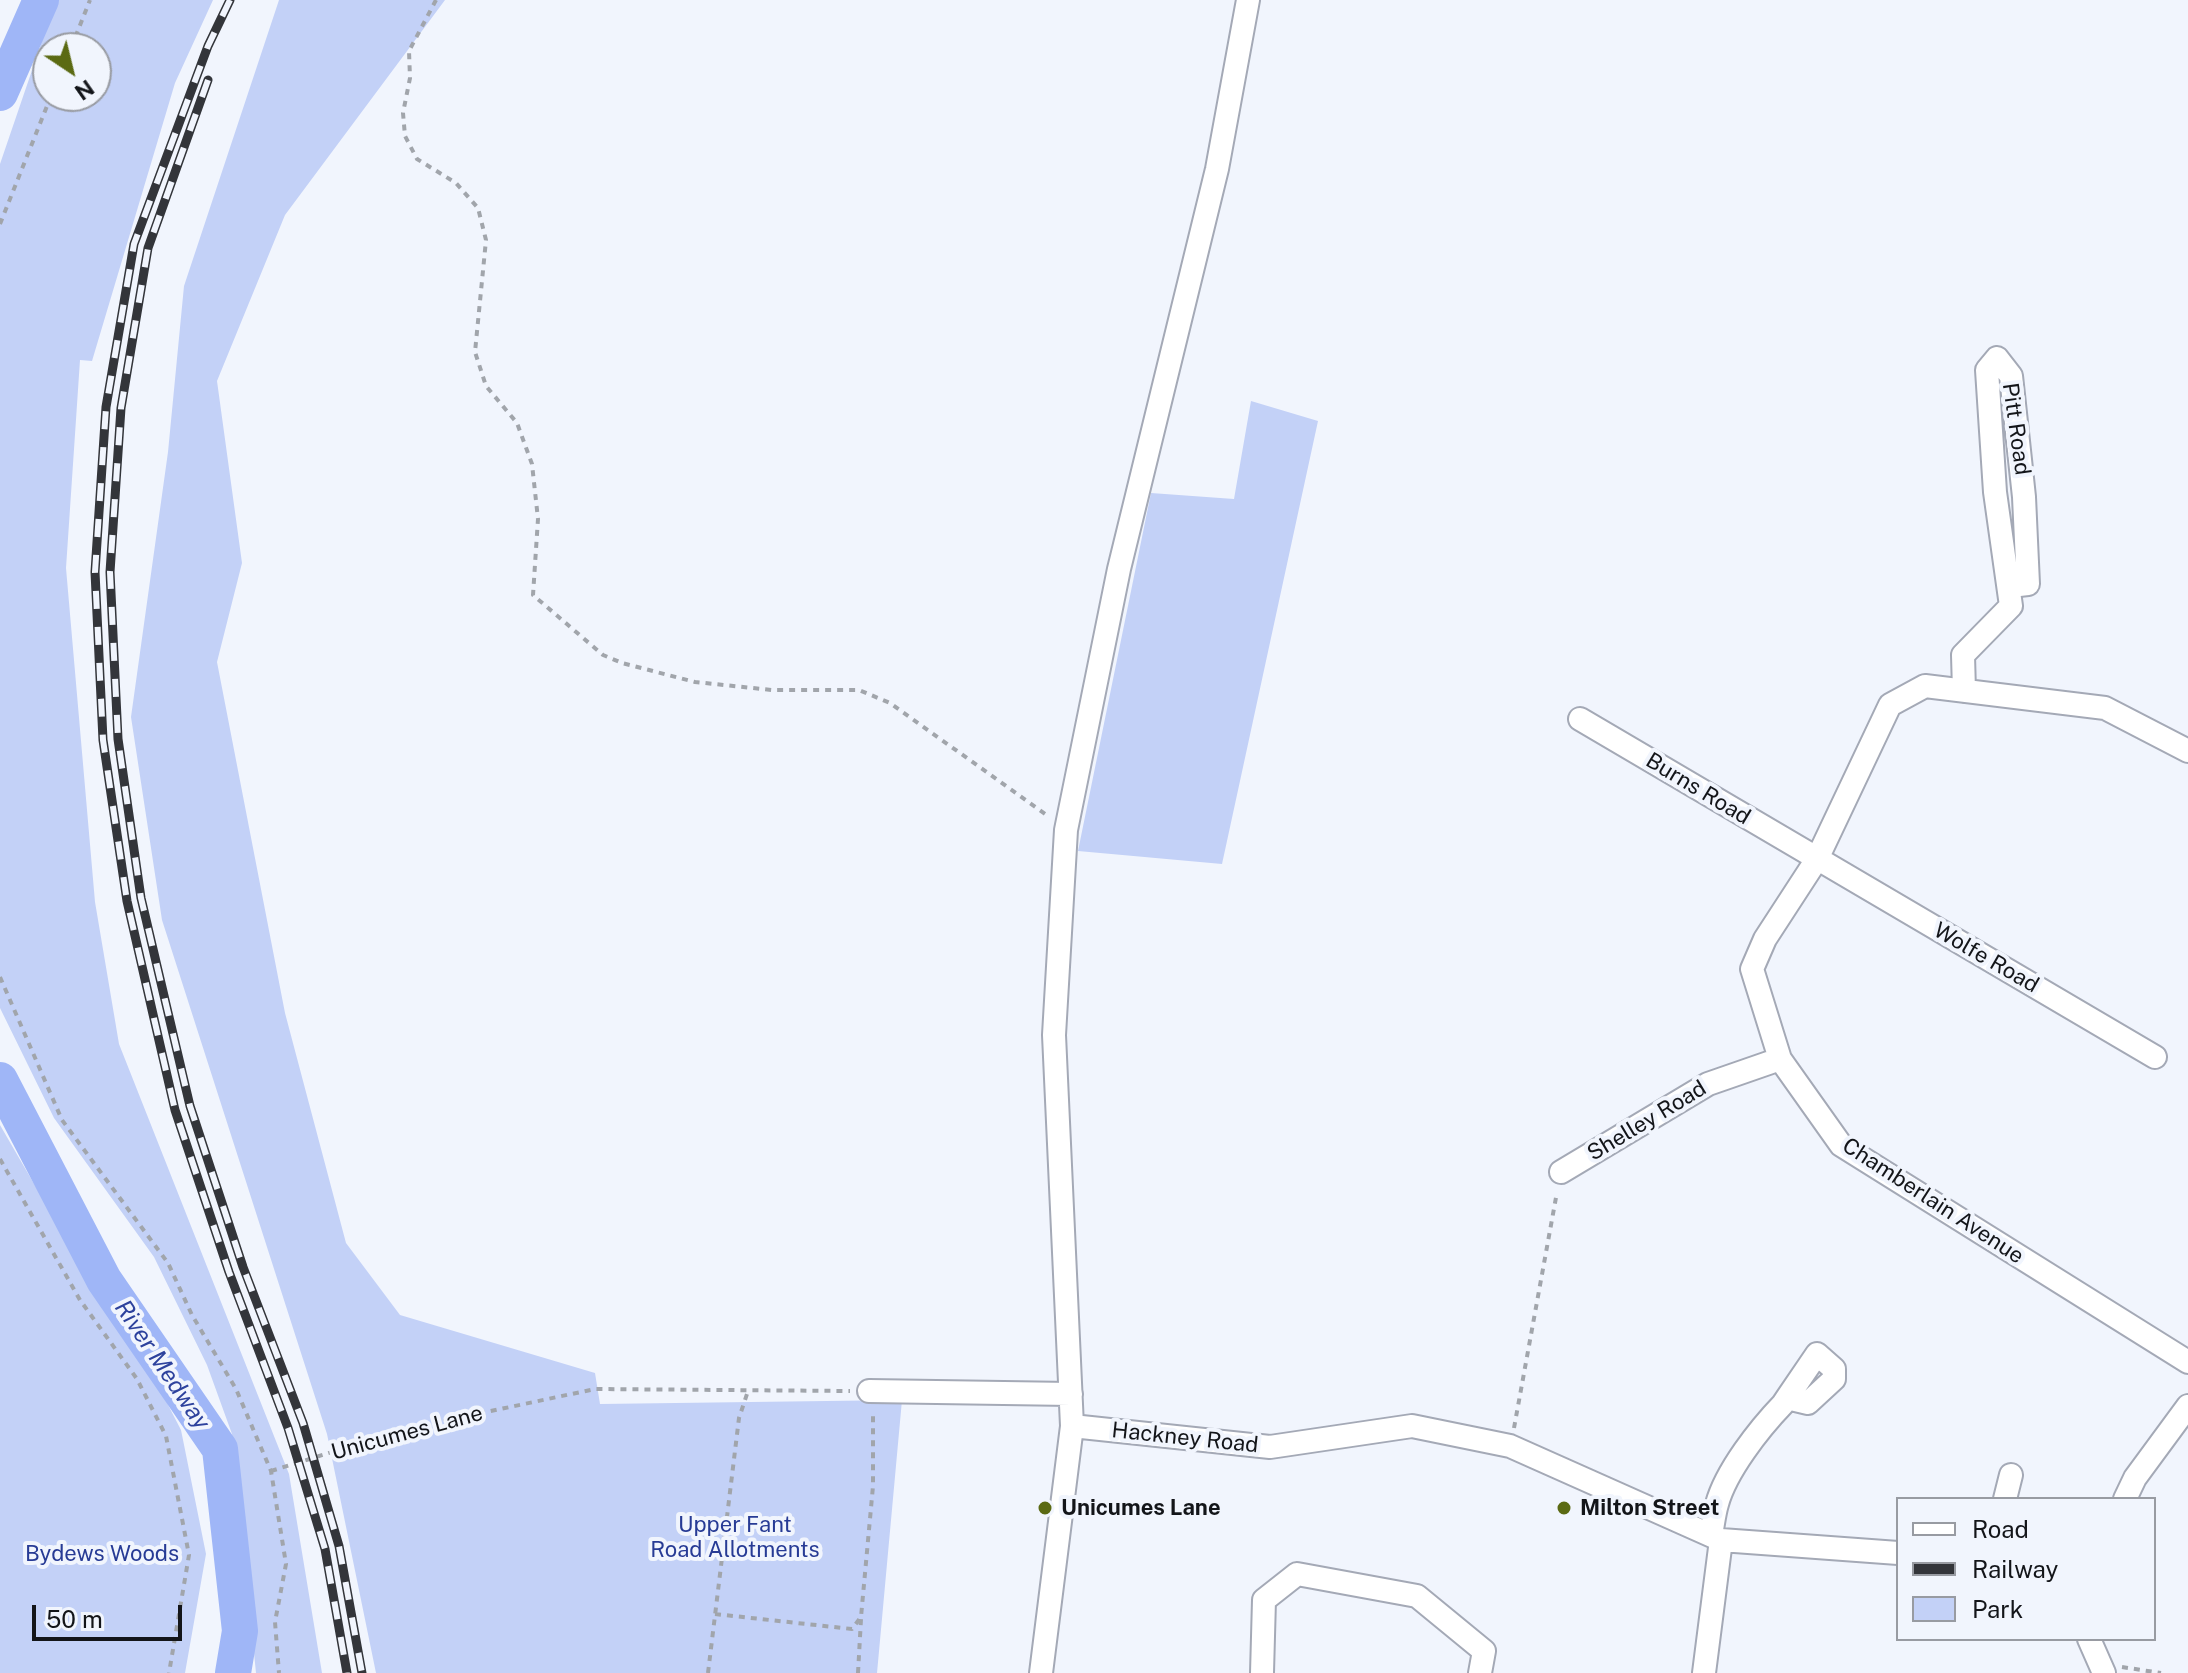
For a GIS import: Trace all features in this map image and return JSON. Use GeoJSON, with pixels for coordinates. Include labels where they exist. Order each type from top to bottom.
{"type":"FeatureCollection","features":[{"type":"Feature","properties":{"kind":"street"},"geometry":{"type":"LineString","coordinates":[[1041,1673],[1072,1426],[1054,1035],[1066,830],[1119,569],[1217,169],[1248,0]]}},
{"type":"Feature","properties":{"kind":"street","name":"Pitt Road"},"geometry":{"type":"LineString","coordinates":[[1997,358],[2011,376],[2024,497],[2028,584],[2010,586],[1995,492],[1987,370],[1997,358]]}},
{"type":"Feature","properties":{"kind":"street","name":"Pitt Road"},"geometry":{"type":"LineString","coordinates":[[1995,492],[2024,497]]}},
{"type":"Feature","properties":{"kind":"street"},"geometry":{"type":"LineString","coordinates":[[1964,691],[1963,655],[2011,606],[2010,586]]}},
{"type":"Feature","properties":{"kind":"street","name":"Chamberlain Avenue"},"geometry":{"type":"LineString","coordinates":[[2188,751],[2105,708],[1925,686],[1890,705],[1817,859],[1765,939],[1752,969],[1780,1059],[1841,1145],[2188,1362]]}},
{"type":"Feature","properties":{"kind":"street","name":"Burns Road"},"geometry":{"type":"LineString","coordinates":[[1580,719],[1817,859]]}},
{"type":"Feature","properties":{"kind":"street","name":"Wolfe Road"},"geometry":{"type":"LineString","coordinates":[[1817,859],[2155,1057]]}},
{"type":"Feature","properties":{"kind":"street","name":"Shelley Road"},"geometry":{"type":"LineString","coordinates":[[1561,1172],[1708,1084],[1780,1059]]}},
{"type":"Feature","properties":{"kind":"street"},"geometry":{"type":"LineString","coordinates":[[869,1391],[1071,1394]]}},
{"type":"Feature","properties":{"kind":"street"},"geometry":{"type":"LineString","coordinates":[[1704,1673],[1717,1503],[1727,1479],[1787,1398]]}},
{"type":"Feature","properties":{"kind":"street"},"geometry":{"type":"LineString","coordinates":[[2126,1497],[2135,1478],[2188,1406]]}},
{"type":"Feature","properties":{"kind":"street","name":"Hackney Road"},"geometry":{"type":"LineString","coordinates":[[1072,1426],[1270,1447],[1412,1426],[1510,1446],[1716,1538],[1896,1553]]}},
{"type":"Feature","properties":{"kind":"street"},"geometry":{"type":"LineString","coordinates":[[2006,1497],[2011,1475]]}},
{"type":"Feature","properties":{"kind":"street"},"geometry":{"type":"LineString","coordinates":[[1262,1673],[1264,1600],[1297,1574],[1417,1596],[1484,1651],[1480,1673]]}},
{"type":"Feature","properties":{"kind":"street"},"geometry":{"type":"LineString","coordinates":[[2090,1641],[2102,1668]]}},
{"type":"Feature","properties":{"kind":"path"},"geometry":{"type":"LineString","coordinates":[[77,32],[90,0]]}},
{"type":"Feature","properties":{"kind":"path"},"geometry":{"type":"LineString","coordinates":[[436,0],[409,51],[410,78],[403,113],[405,136],[417,159],[456,183],[478,208],[486,240],[475,352],[486,386],[517,423],[532,464],[538,519],[533,595],[603,655],[622,663],[695,682],[772,690],[859,690],[890,703],[1066,830]]}},
{"type":"Feature","properties":{"kind":"path"},"geometry":{"type":"LineString","coordinates":[[0,224],[45,112]]}},
{"type":"Feature","properties":{"kind":"path"},"geometry":{"type":"LineString","coordinates":[[0,977],[62,1120],[168,1263],[192,1315],[236,1389],[271,1471],[286,1564],[275,1622],[279,1673]]}},
{"type":"Feature","properties":{"kind":"path"},"geometry":{"type":"LineString","coordinates":[[0,1159],[80,1300],[137,1379],[166,1436],[189,1555],[169,1673]]}},
{"type":"Feature","properties":{"kind":"path"},"geometry":{"type":"LineString","coordinates":[[1510,1446],[1561,1172]]}},
{"type":"Feature","properties":{"kind":"path","name":"Unicumes Lane"},"geometry":{"type":"LineString","coordinates":[[271,1471],[406,1429],[595,1389],[869,1391]]}},
{"type":"Feature","properties":{"kind":"path"},"geometry":{"type":"LineString","coordinates":[[708,1673],[739,1418],[749,1390]]}},
{"type":"Feature","properties":{"kind":"path"},"geometry":{"type":"LineString","coordinates":[[858,1673],[873,1486],[873,1410],[869,1391]]}},
{"type":"Feature","properties":{"kind":"path"},"geometry":{"type":"LineString","coordinates":[[715,1614],[852,1629],[861,1617]]}},
{"type":"Feature","properties":{"kind":"path"},"geometry":{"type":"LineString","coordinates":[[2102,1668],[2161,1673]]}},
{"type":"Feature","properties":{"kind":"green space"},"geometry":{"type":"Polygon","coordinates":[[[56,0],[213,0],[175,83],[92,361],[80,360],[66,568],[95,902],[119,1044],[289,1474],[322,1673],[256,1673],[232,1434],[207,1365],[154,1257],[54,1118],[0,1008],[0,164],[32,70],[32,112],[112,112],[112,32],[45,32],[56,0]]]}},
{"type":"Feature","properties":{"kind":"green space","name":"Upper Fant Road Allotments"},"geometry":{"type":"Polygon","coordinates":[[[279,0],[445,0],[285,215],[217,381],[242,563],[217,662],[285,1013],[346,1243],[400,1315],[595,1373],[600,1404],[902,1400],[877,1673],[376,1673],[327,1434],[162,920],[131,717],[168,452],[184,286],[279,0]]]}},
{"type":"Feature","properties":{"kind":"green space"},"geometry":{"type":"Polygon","coordinates":[[[1251,401],[1318,421],[1222,864],[1078,851],[1151,493],[1234,499],[1251,401]]]}},
{"type":"Feature","properties":{"kind":"green space","name":"Bydews Woods"},"geometry":{"type":"Polygon","coordinates":[[[0,1125],[96,1291],[150,1370],[181,1430],[206,1554],[185,1673],[0,1673],[0,1125]]]}},
{"type":"Feature","properties":{"kind":"waterway","name":"River Medway"},"geometry":{"type":"LineString","coordinates":[[0,93],[41,0]]}},
{"type":"Feature","properties":{"kind":"waterway","name":"River Medway"},"geometry":{"type":"LineString","coordinates":[[0,1080],[104,1280],[220,1449],[240,1631],[233,1673]]}},
{"type":"Feature","properties":{"kind":"railway"},"geometry":{"type":"LineString","coordinates":[[230,0],[208,46],[134,244],[106,407],[95,572],[103,740],[127,901],[175,1110],[229,1272],[288,1428],[325,1549],[347,1673]]}},
{"type":"Feature","properties":{"kind":"railway"},"geometry":{"type":"LineString","coordinates":[[208,80],[148,248],[121,408],[110,572],[118,739],[141,898],[190,1106],[243,1267],[303,1423],[339,1546],[362,1673]]}},
{"type":"Feature","properties":{"kind":"place","name":"Unicumes Lane"},"geometry":{"type":"Point","coordinates":[1045,1508]}},
{"type":"Feature","properties":{"kind":"place","name":"Milton Street"},"geometry":{"type":"Point","coordinates":[1564,1508]}}]}
